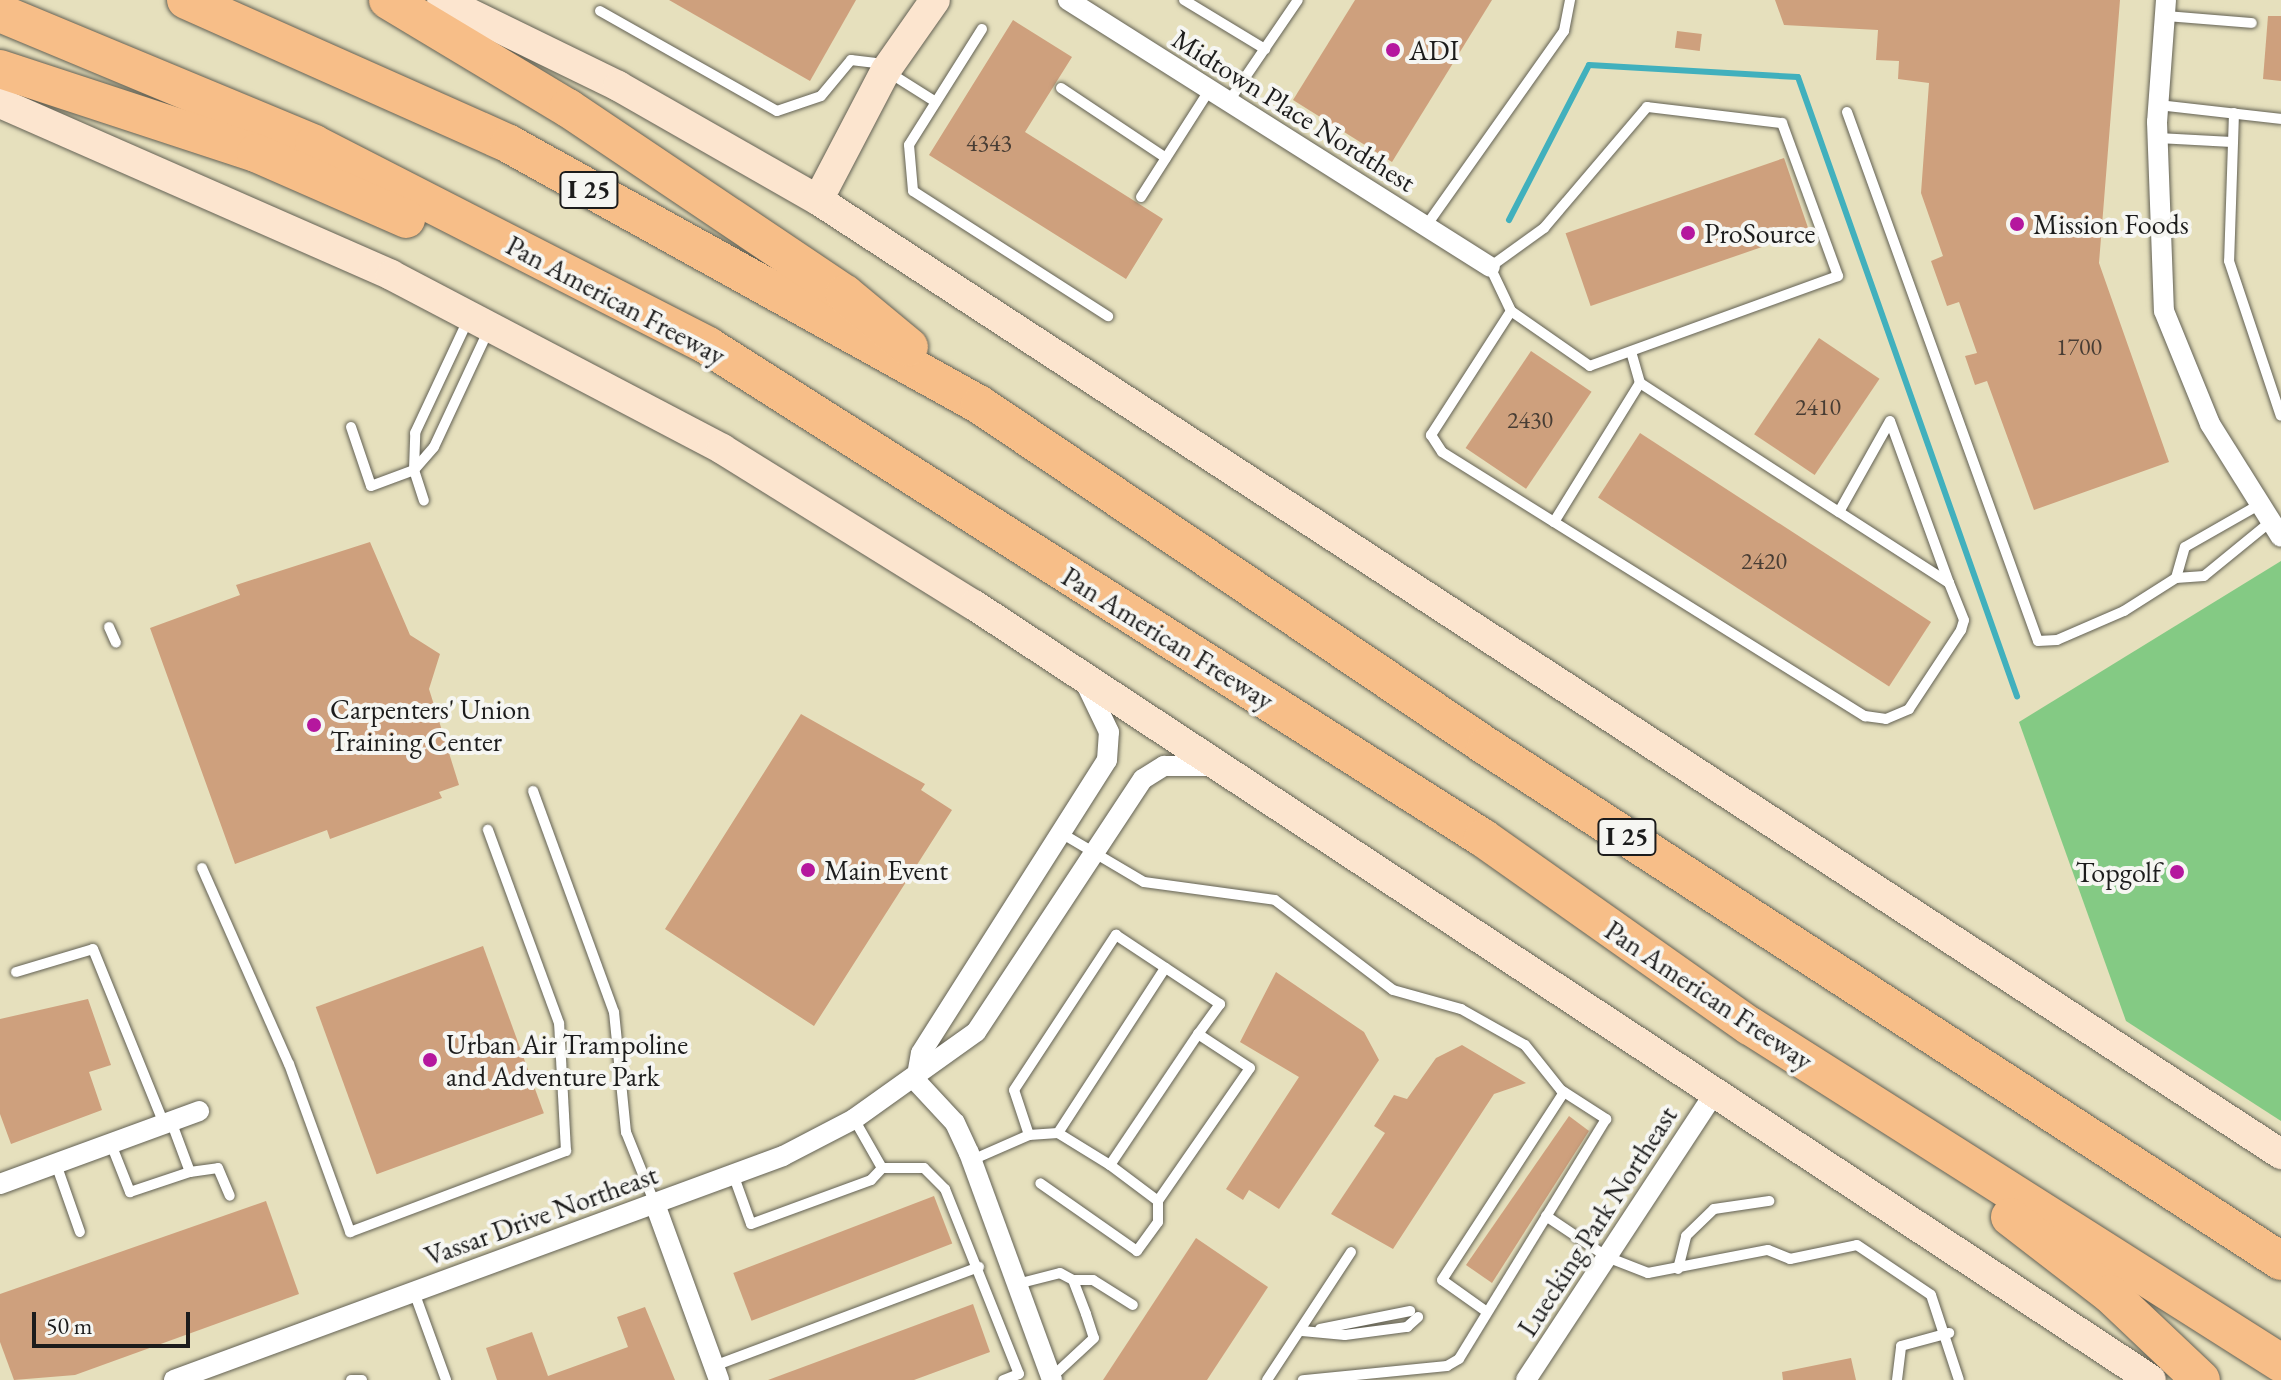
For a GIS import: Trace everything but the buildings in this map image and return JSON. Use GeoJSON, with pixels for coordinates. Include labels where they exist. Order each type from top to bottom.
{"type":"FeatureCollection","features":[{"type":"Feature","properties":{"kind":"highway","name":"I 25"},"geometry":{"type":"LineString","coordinates":[[186,0],[509,144],[980,405],[1473,737],[2281,1261]]}},
{"type":"Feature","properties":{"kind":"highway"},"geometry":{"type":"LineString","coordinates":[[388,0],[568,108],[845,294],[980,405]]}},
{"type":"Feature","properties":{"kind":"highway","name":"Pan American Freeway"},"geometry":{"type":"LineString","coordinates":[[0,13],[314,144],[708,346],[1483,838],[1750,1026],[2281,1363]]}},
{"type":"Feature","properties":{"kind":"highway"},"geometry":{"type":"LineString","coordinates":[[0,69],[256,153],[455,244],[554,267]]}},
{"type":"Feature","properties":{"kind":"highway"},"geometry":{"type":"LineString","coordinates":[[1750,1026],[2110,1294],[2201,1380]]}},
{"type":"Feature","properties":{"kind":"highway"},"geometry":{"type":"LineString","coordinates":[[2160,1180],[2281,1232]]}},
{"type":"Feature","properties":{"kind":"main road"},"geometry":{"type":"LineString","coordinates":[[442,0],[618,86],[818,200],[2281,1154]]}},
{"type":"Feature","properties":{"kind":"main road"},"geometry":{"type":"LineString","coordinates":[[818,200],[886,70],[935,0]]}},
{"type":"Feature","properties":{"kind":"main road"},"geometry":{"type":"LineString","coordinates":[[0,103],[182,178],[480,319],[722,449],[1223,767],[2151,1380]]}},
{"type":"Feature","properties":{"kind":"street","name":"Midtown Place Nordthest"},"geometry":{"type":"LineString","coordinates":[[1068,0],[1490,267]]}},
{"type":"Feature","properties":{"kind":"street"},"geometry":{"type":"LineString","coordinates":[[2166,8],[2158,138],[2164,311],[2210,424],[2257,506],[2275,530]]}},
{"type":"Feature","properties":{"kind":"street"},"geometry":{"type":"LineString","coordinates":[[1051,1379],[972,1160],[955,1123],[916,1081],[921,1053],[1061,833],[1110,746],[1083,678]]}},
{"type":"Feature","properties":{"kind":"street","name":"Vassar Drive Northeast"},"geometry":{"type":"LineString","coordinates":[[174,1380],[655,1204],[733,1174],[854,1119],[916,1081],[976,1032],[1093,854],[1152,771],[1184,762],[1223,767]]}},
{"type":"Feature","properties":{"kind":"street","name":"Luecking Park Northeast"},"geometry":{"type":"LineString","coordinates":[[1526,1380],[1715,1092]]}},
{"type":"Feature","properties":{"kind":"street"},"geometry":{"type":"LineString","coordinates":[[0,1184],[199,1111]]}},
{"type":"Feature","properties":{"kind":"street"},"geometry":{"type":"LineString","coordinates":[[655,1204],[716,1373]]}},
{"type":"Feature","properties":{"kind":"lane"},"geometry":{"type":"LineString","coordinates":[[1184,0],[1265,49]]}},
{"type":"Feature","properties":{"kind":"lane"},"geometry":{"type":"LineString","coordinates":[[1229,101],[1298,0]]}},
{"type":"Feature","properties":{"kind":"lane"},"geometry":{"type":"LineString","coordinates":[[1426,226],[1564,31],[1570,0]]}},
{"type":"Feature","properties":{"kind":"lane"},"geometry":{"type":"LineString","coordinates":[[2166,8],[2252,23]]}},
{"type":"Feature","properties":{"kind":"lane"},"geometry":{"type":"LineString","coordinates":[[600,11],[777,111],[821,96],[851,60],[886,70],[936,102]]}},
{"type":"Feature","properties":{"kind":"lane"},"geometry":{"type":"LineString","coordinates":[[982,29],[905,157],[919,200],[1108,316]]}},
{"type":"Feature","properties":{"kind":"lane"},"geometry":{"type":"LineString","coordinates":[[1061,88],[1166,158]]}},
{"type":"Feature","properties":{"kind":"lane"},"geometry":{"type":"LineString","coordinates":[[1141,197],[1210,89]]}},
{"type":"Feature","properties":{"kind":"lane"},"geometry":{"type":"LineString","coordinates":[[2159,105],[2281,119]]}},
{"type":"Feature","properties":{"kind":"lane"},"geometry":{"type":"LineString","coordinates":[[1647,107],[1782,123],[1838,276],[1590,366],[1511,311],[1490,267],[1544,228],[1647,107]]}},
{"type":"Feature","properties":{"kind":"lane"},"geometry":{"type":"LineString","coordinates":[[1847,112],[2028,629],[2038,641],[2057,640],[2176,578],[2204,576],[2275,530]]}},
{"type":"Feature","properties":{"kind":"lane"},"geometry":{"type":"LineString","coordinates":[[2234,113],[2229,261],[2281,416]]}},
{"type":"Feature","properties":{"kind":"lane"},"geometry":{"type":"LineString","coordinates":[[2158,138],[2232,142]]}},
{"type":"Feature","properties":{"kind":"lane"},"geometry":{"type":"LineString","coordinates":[[1511,311],[1431,435],[1442,452],[1865,716],[1886,719],[1909,709],[1961,630],[1964,620],[1890,421],[1839,512]]}},
{"type":"Feature","properties":{"kind":"lane"},"geometry":{"type":"LineString","coordinates":[[424,500],[414,470],[415,433],[480,319]]}},
{"type":"Feature","properties":{"kind":"lane"},"geometry":{"type":"LineString","coordinates":[[351,427],[371,486],[414,470],[434,447],[480,319]]}},
{"type":"Feature","properties":{"kind":"lane"},"geometry":{"type":"LineString","coordinates":[[1631,352],[1640,383],[1949,583]]}},
{"type":"Feature","properties":{"kind":"lane"},"geometry":{"type":"LineString","coordinates":[[1554,522],[1640,383]]}},
{"type":"Feature","properties":{"kind":"lane"},"geometry":{"type":"LineString","coordinates":[[2176,578],[2185,547],[2257,506]]}},
{"type":"Feature","properties":{"kind":"lane"},"geometry":{"type":"LineString","coordinates":[[109,627],[116,643]]}},
{"type":"Feature","properties":{"kind":"lane"},"geometry":{"type":"LineString","coordinates":[[533,791],[614,1012],[626,1132],[655,1204]]}},
{"type":"Feature","properties":{"kind":"lane"},"geometry":{"type":"LineString","coordinates":[[202,868],[289,1064],[350,1232],[566,1151],[559,1023],[488,830]]}},
{"type":"Feature","properties":{"kind":"lane"},"geometry":{"type":"LineString","coordinates":[[1061,833],[1144,882],[1275,900],[1393,990],[1461,1009],[1525,1045],[1564,1092],[1606,1119],[1487,1312],[1447,1366],[1303,1380]]}},
{"type":"Feature","properties":{"kind":"lane"},"geometry":{"type":"LineString","coordinates":[[1029,1135],[1014,1090],[1116,935],[1220,1004],[1110,1165]]}},
{"type":"Feature","properties":{"kind":"lane"},"geometry":{"type":"LineString","coordinates":[[16,972],[93,949],[190,1172]]}},
{"type":"Feature","properties":{"kind":"lane"},"geometry":{"type":"LineString","coordinates":[[1058,1133],[1165,968]]}},
{"type":"Feature","properties":{"kind":"lane"},"geometry":{"type":"LineString","coordinates":[[1040,1183],[1137,1251],[1158,1222],[1158,1201],[1250,1068],[1198,1034]]}},
{"type":"Feature","properties":{"kind":"lane"},"geometry":{"type":"LineString","coordinates":[[1487,1312],[1442,1280],[1564,1092]]}},
{"type":"Feature","properties":{"kind":"lane"},"geometry":{"type":"LineString","coordinates":[[854,1119],[882,1168]]}},
{"type":"Feature","properties":{"kind":"lane"},"geometry":{"type":"LineString","coordinates":[[972,1160],[1029,1135],[1058,1133],[1110,1165],[1158,1201]]}},
{"type":"Feature","properties":{"kind":"lane"},"geometry":{"type":"LineString","coordinates":[[111,1144],[130,1192],[190,1172],[218,1168],[230,1196]]}},
{"type":"Feature","properties":{"kind":"lane"},"geometry":{"type":"LineString","coordinates":[[56,1164],[80,1232]]}},
{"type":"Feature","properties":{"kind":"lane"},"geometry":{"type":"LineString","coordinates":[[733,1174],[751,1224],[871,1180],[882,1168],[924,1168],[945,1189],[979,1267],[1019,1374],[1003,1380]]}},
{"type":"Feature","properties":{"kind":"lane"},"geometry":{"type":"LineString","coordinates":[[1678,1269],[1686,1236],[1714,1209],[1769,1201]]}},
{"type":"Feature","properties":{"kind":"lane"},"geometry":{"type":"LineString","coordinates":[[1546,1216],[1607,1257],[1648,1273],[1768,1250],[1790,1259],[1857,1245],[1931,1295],[1949,1333],[1959,1380]]}},
{"type":"Feature","properties":{"kind":"lane"},"geometry":{"type":"LineString","coordinates":[[1267,1380],[1351,1252]]}},
{"type":"Feature","properties":{"kind":"lane"},"geometry":{"type":"LineString","coordinates":[[716,1373],[979,1267]]}},
{"type":"Feature","properties":{"kind":"lane"},"geometry":{"type":"LineString","coordinates":[[1017,1284],[1060,1273],[1073,1280],[1093,1280],[1133,1305]]}},
{"type":"Feature","properties":{"kind":"lane"},"geometry":{"type":"LineString","coordinates":[[1051,1379],[1094,1338],[1073,1280]]}},
{"type":"Feature","properties":{"kind":"lane"},"geometry":{"type":"LineString","coordinates":[[414,1292],[446,1380]]}},
{"type":"Feature","properties":{"kind":"lane"},"geometry":{"type":"LineString","coordinates":[[1302,1331],[1345,1335],[1407,1327],[1414,1314]]}},
{"type":"Feature","properties":{"kind":"lane"},"geometry":{"type":"LineString","coordinates":[[1897,1380],[1901,1346],[1949,1333]]}},
{"type":"Feature","properties":{"kind":"lane"},"geometry":{"type":"LineString","coordinates":[[351,1380],[362,1380]]}},
{"type":"Feature","properties":{"kind":"green space","name":"Topgolf"},"geometry":{"type":"Polygon","coordinates":[[[2281,561],[2281,1121],[2126,1021],[2019,722],[2281,561]]]}},
{"type":"Feature","properties":{"kind":"waterway"},"geometry":{"type":"LineString","coordinates":[[1509,220],[1589,65],[1798,77],[2017,696]]}},
{"type":"Feature","properties":{"kind":"place","name":"ADI"},"geometry":{"type":"Point","coordinates":[1393,50]}},
{"type":"Feature","properties":{"kind":"place","name":"Mission Foods"},"geometry":{"type":"Point","coordinates":[2017,224]}},
{"type":"Feature","properties":{"kind":"place","name":"ProSource"},"geometry":{"type":"Point","coordinates":[1688,233]}},
{"type":"Feature","properties":{"kind":"place","name":"Carpenters' Union Training Center"},"geometry":{"type":"Point","coordinates":[314,725]}},
{"type":"Feature","properties":{"kind":"place","name":"Main Event"},"geometry":{"type":"Point","coordinates":[808,870]}},
{"type":"Feature","properties":{"kind":"place","name":"Topgolf"},"geometry":{"type":"Point","coordinates":[2177,872]}},
{"type":"Feature","properties":{"kind":"place","name":"Urban Air Trampoline and Adventure Park"},"geometry":{"type":"Point","coordinates":[430,1060]}}]}
